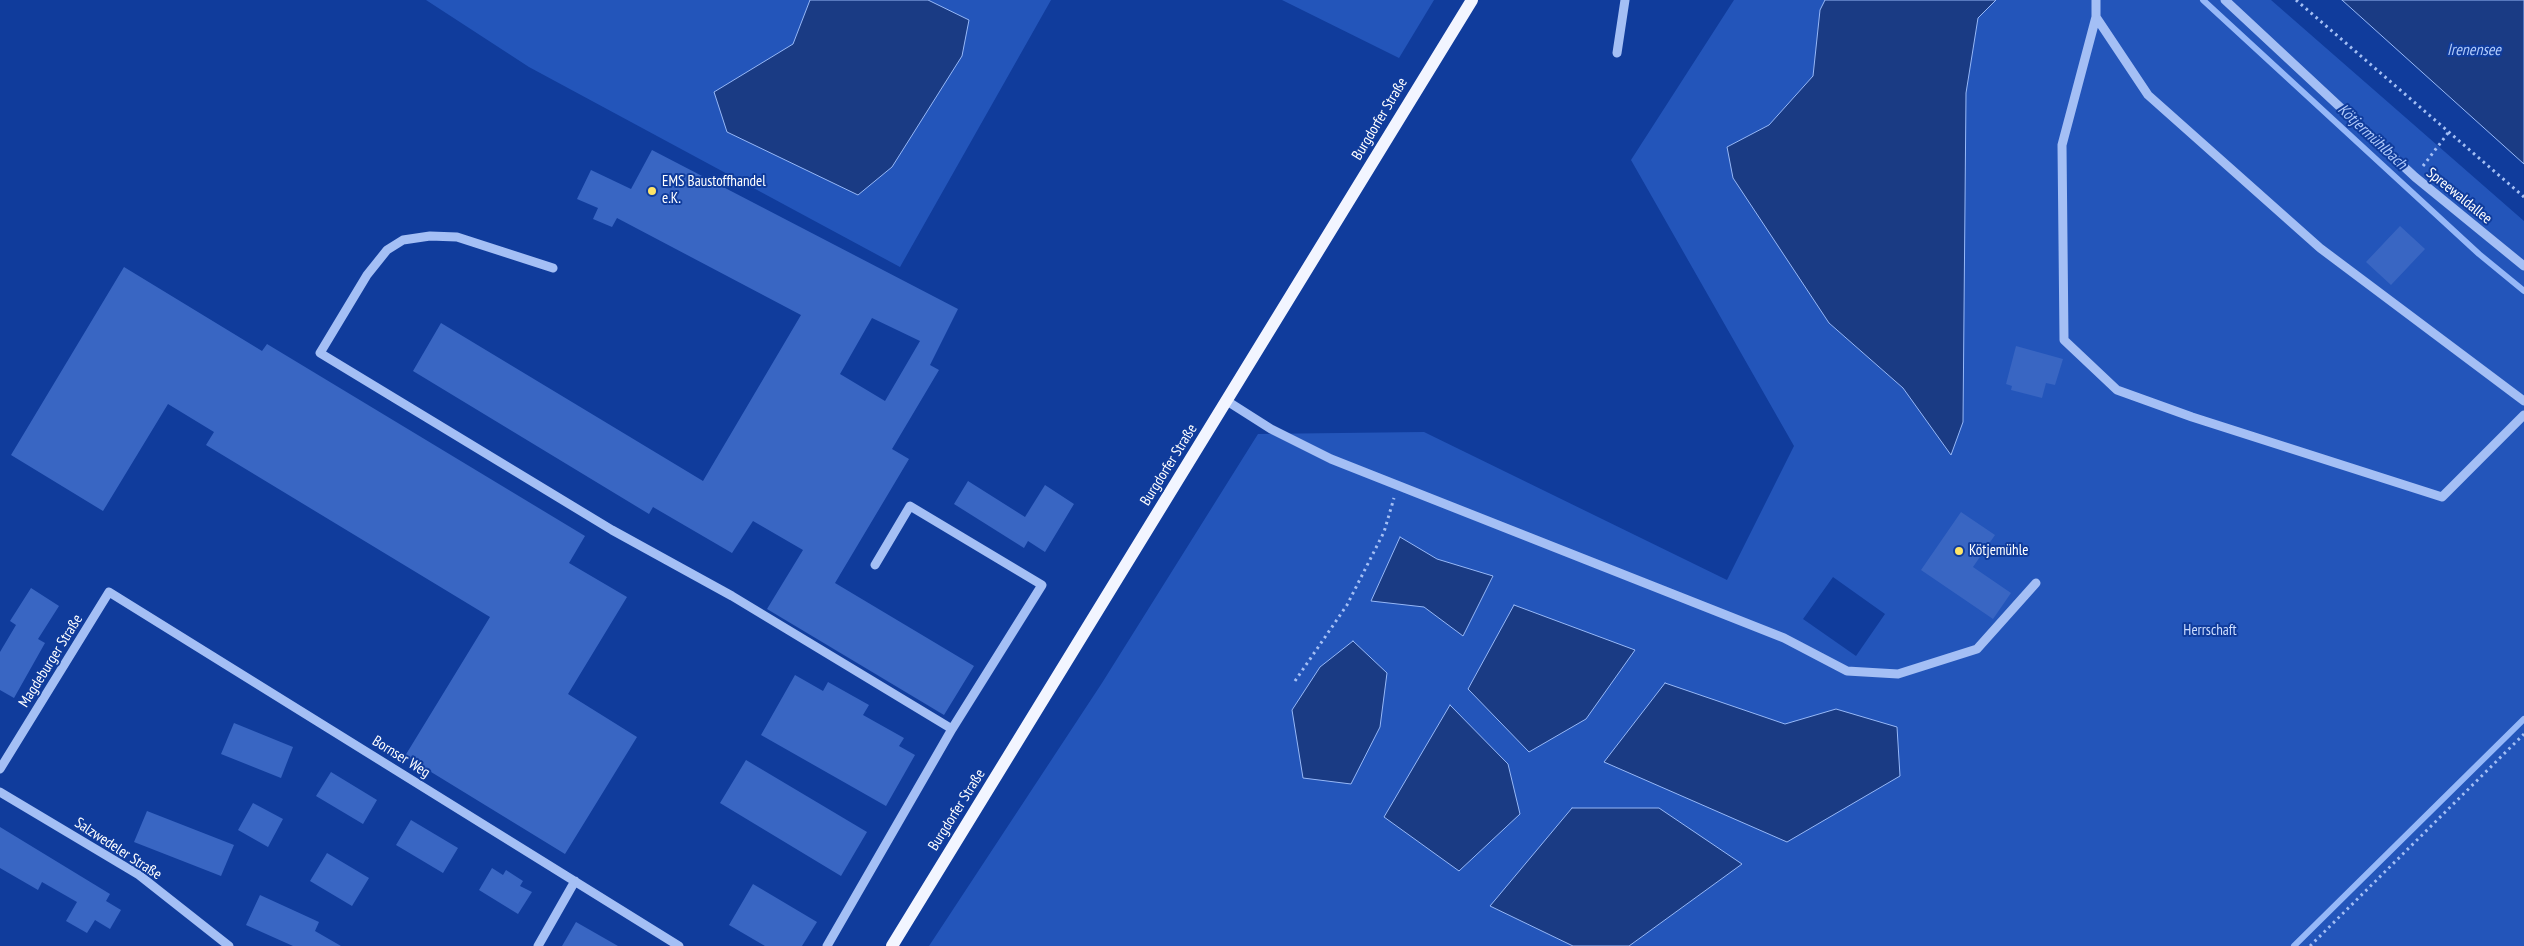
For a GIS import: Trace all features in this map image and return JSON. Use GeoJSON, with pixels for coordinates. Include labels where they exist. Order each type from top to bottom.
{"type":"FeatureCollection","features":[{"type":"Feature","properties":{"kind":"main road","name":"Burgdorfer Straße"},"geometry":{"type":"LineString","coordinates":[[892,946],[1472,0]]}},
{"type":"Feature","properties":{"kind":"street"},"geometry":{"type":"LineString","coordinates":[[1617,53],[1625,0]]}},
{"type":"Feature","properties":{"kind":"street"},"geometry":{"type":"LineString","coordinates":[[2096,0],[2096,17],[2062,145],[2064,340],[2117,390],[2192,417],[2442,497],[2524,415]]}},
{"type":"Feature","properties":{"kind":"street","name":"Spreewaldallee"},"geometry":{"type":"LineString","coordinates":[[2225,0],[2414,177],[2524,266]]}},
{"type":"Feature","properties":{"kind":"street"},"geometry":{"type":"LineString","coordinates":[[2096,17],[2148,94],[2163,108],[2320,248],[2524,401]]}},
{"type":"Feature","properties":{"kind":"street"},"geometry":{"type":"LineString","coordinates":[[554,268],[457,237],[430,236],[403,240],[387,250],[367,274],[320,354],[612,530],[732,596],[952,729]]}},
{"type":"Feature","properties":{"kind":"street"},"geometry":{"type":"LineString","coordinates":[[1227,400],[1271,428],[1331,459],[1784,638],[1847,671],[1898,674],[1977,648],[2036,583]]}},
{"type":"Feature","properties":{"kind":"street"},"geometry":{"type":"LineString","coordinates":[[827,946],[952,729],[1042,585],[910,506],[875,565]]}},
{"type":"Feature","properties":{"kind":"street","name":"Magdeburger Straße"},"geometry":{"type":"LineString","coordinates":[[0,769],[109,592]]}},
{"type":"Feature","properties":{"kind":"street","name":"Bornser Weg"},"geometry":{"type":"LineString","coordinates":[[109,592],[679,946]]}},
{"type":"Feature","properties":{"kind":"street","name":"Salzwedeler Straße"},"geometry":{"type":"LineString","coordinates":[[0,792],[139,875],[229,946]]}},
{"type":"Feature","properties":{"kind":"street"},"geometry":{"type":"LineString","coordinates":[[538,946],[575,881]]}},
{"type":"Feature","properties":{"kind":"street"},"geometry":{"type":"LineString","coordinates":[[212,946],[217,936]]}},
{"type":"Feature","properties":{"kind":"path"},"geometry":{"type":"LineString","coordinates":[[2296,0],[2524,197]]}},
{"type":"Feature","properties":{"kind":"path"},"geometry":{"type":"LineString","coordinates":[[2414,177],[2448,133]]}},
{"type":"Feature","properties":{"kind":"path"},"geometry":{"type":"LineString","coordinates":[[1295,681],[1347,605],[1384,532],[1398,486]]}},
{"type":"Feature","properties":{"kind":"path"},"geometry":{"type":"LineString","coordinates":[[2310,946],[2524,734]]}},
{"type":"Feature","properties":{"kind":"green space"},"geometry":{"type":"Polygon","coordinates":[[[426,0],[810,0],[793,44],[714,92],[968,20],[928,0],[1051,0],[900,267],[529,67],[426,0]]]}},
{"type":"Feature","properties":{"kind":"green space"},"geometry":{"type":"Polygon","coordinates":[[[1282,0],[1434,0],[1399,58],[1282,0]]]}},
{"type":"Feature","properties":{"kind":"green space","name":"Herrschaft"},"geometry":{"type":"Polygon","coordinates":[[[1734,0],[1825,0],[1820,10],[1813,76],[1769,125],[1727,147],[1829,323],[1903,388],[1951,454],[1963,422],[1966,93],[1978,18],[1996,0],[2271,0],[2524,221],[2524,946],[1629,946],[1742,864],[1490,906],[1573,946],[929,946],[1102,683],[1258,434],[1424,432],[1727,580],[1794,446],[1631,160],[1734,0]],[[1400,537],[1424,607],[1463,635],[1493,577],[1437,559],[1400,537]],[[1833,577],[1803,619],[1856,656],[1885,614],[1833,577]],[[1742,711],[1604,762],[1785,724],[1742,711]]]}},
{"type":"Feature","properties":{"kind":"water"},"geometry":{"type":"Polygon","coordinates":[[[810,0],[928,0],[969,20],[962,56],[892,167],[858,195],[727,132],[714,92],[793,44],[810,0]]]}},
{"type":"Feature","properties":{"kind":"water"},"geometry":{"type":"Polygon","coordinates":[[[1825,0],[1996,0],[1978,18],[1966,93],[1963,422],[1951,455],[1903,388],[1829,323],[1733,178],[1727,147],[1769,125],[1813,76],[1820,10],[1825,0]]]}},
{"type":"Feature","properties":{"kind":"water","name":"Irenensee"},"geometry":{"type":"Polygon","coordinates":[[[2342,0],[2524,0],[2524,164],[2342,0]]]}},
{"type":"Feature","properties":{"kind":"water"},"geometry":{"type":"Polygon","coordinates":[[[1400,537],[1437,559],[1493,576],[1463,636],[1424,607],[1371,601],[1400,537]]]}},
{"type":"Feature","properties":{"kind":"water"},"geometry":{"type":"Polygon","coordinates":[[[1514,605],[1635,650],[1586,719],[1529,752],[1468,689],[1514,605]]]}},
{"type":"Feature","properties":{"kind":"water"},"geometry":{"type":"Polygon","coordinates":[[[1353,641],[1387,673],[1380,727],[1351,784],[1303,778],[1292,710],[1320,667],[1353,641]]]}},
{"type":"Feature","properties":{"kind":"water"},"geometry":{"type":"Polygon","coordinates":[[[1665,683],[1785,724],[1836,709],[1897,727],[1900,776],[1787,842],[1604,762],[1665,683]]]}},
{"type":"Feature","properties":{"kind":"water"},"geometry":{"type":"Polygon","coordinates":[[[1450,705],[1508,764],[1520,814],[1459,871],[1384,817],[1450,705]]]}},
{"type":"Feature","properties":{"kind":"water"},"geometry":{"type":"Polygon","coordinates":[[[1572,808],[1659,808],[1742,864],[1629,946],[1573,946],[1490,906],[1572,808]]]}},
{"type":"Feature","properties":{"kind":"building"},"geometry":{"type":"Polygon","coordinates":[[[652,150],[958,309],[930,365],[939,370],[892,449],[909,459],[835,583],[974,666],[944,715],[767,609],[803,550],[753,521],[732,553],[653,507],[649,514],[413,371],[441,323],[703,481],[801,315],[617,218],[612,227],[593,219],[598,208],[577,199],[591,170],[631,189],[652,150]],[[872,318],[840,374],[885,401],[920,341],[872,318]]]}},
{"type":"Feature","properties":{"kind":"building"},"geometry":{"type":"Polygon","coordinates":[[[2400,226],[2425,249],[2391,285],[2366,262],[2400,226]]]}},
{"type":"Feature","properties":{"kind":"building"},"geometry":{"type":"Polygon","coordinates":[[[124,267],[262,351],[267,344],[585,536],[569,563],[627,597],[568,694],[637,737],[565,854],[405,756],[490,617],[206,445],[214,432],[168,404],[103,511],[11,455],[124,267]]]}},
{"type":"Feature","properties":{"kind":"building"},"geometry":{"type":"Polygon","coordinates":[[[2016,346],[2063,359],[2055,385],[2046,383],[2042,398],[2011,390],[2012,386],[2006,384],[2016,346]]]}},
{"type":"Feature","properties":{"kind":"building"},"geometry":{"type":"Polygon","coordinates":[[[968,481],[1025,517],[1045,485],[1074,504],[1045,552],[1028,541],[1024,548],[954,504],[968,481]]]}},
{"type":"Feature","properties":{"kind":"building","name":"Kötjemühle"},"geometry":{"type":"Polygon","coordinates":[[[1961,512],[1995,535],[1973,567],[2011,593],[1993,619],[1921,570],[1961,512]]]}},
{"type":"Feature","properties":{"kind":"building"},"geometry":{"type":"Polygon","coordinates":[[[31,588],[59,606],[38,639],[45,643],[14,698],[0,690],[0,652],[16,625],[10,621],[31,588]]]}},
{"type":"Feature","properties":{"kind":"building"},"geometry":{"type":"Polygon","coordinates":[[[795,675],[823,691],[828,682],[869,705],[863,715],[904,738],[899,746],[915,755],[886,806],[761,735],[795,675]]]}},
{"type":"Feature","properties":{"kind":"building"},"geometry":{"type":"Polygon","coordinates":[[[234,723],[293,747],[281,778],[221,754],[234,723]]]}},
{"type":"Feature","properties":{"kind":"building"},"geometry":{"type":"Polygon","coordinates":[[[746,760],[867,832],[841,876],[720,803],[746,760]]]}},
{"type":"Feature","properties":{"kind":"building"},"geometry":{"type":"Polygon","coordinates":[[[331,772],[377,800],[363,824],[316,796],[331,772]]]}},
{"type":"Feature","properties":{"kind":"building"},"geometry":{"type":"Polygon","coordinates":[[[253,803],[283,819],[268,847],[238,830],[253,803]]]}},
{"type":"Feature","properties":{"kind":"building"},"geometry":{"type":"Polygon","coordinates":[[[147,811],[234,845],[221,876],[134,842],[147,811]]]}},
{"type":"Feature","properties":{"kind":"building"},"geometry":{"type":"Polygon","coordinates":[[[411,820],[458,848],[443,873],[396,845],[411,820]]]}},
{"type":"Feature","properties":{"kind":"building"},"geometry":{"type":"Polygon","coordinates":[[[0,827],[110,894],[106,901],[121,910],[110,929],[95,920],[87,933],[66,921],[77,902],[42,882],[38,890],[0,868],[0,827]]]}},
{"type":"Feature","properties":{"kind":"building"},"geometry":{"type":"Polygon","coordinates":[[[327,853],[369,878],[352,906],[310,881],[327,853]]]}},
{"type":"Feature","properties":{"kind":"building"},"geometry":{"type":"Polygon","coordinates":[[[492,868],[503,875],[506,870],[523,881],[520,886],[532,892],[518,914],[479,890],[492,868]]]}},
{"type":"Feature","properties":{"kind":"building"},"geometry":{"type":"Polygon","coordinates":[[[753,884],[817,922],[802,946],[765,946],[729,925],[753,884]]]}},
{"type":"Feature","properties":{"kind":"building"},"geometry":{"type":"Polygon","coordinates":[[[260,895],[319,922],[315,931],[341,946],[293,946],[246,925],[260,895]]]}},
{"type":"Feature","properties":{"kind":"building"},"geometry":{"type":"Polygon","coordinates":[[[576,922],[618,946],[562,946],[576,922]]]}},
{"type":"Feature","properties":{"kind":"waterway","name":"Kötjermühlbach"},"geometry":{"type":"LineString","coordinates":[[2203,0],[2479,254],[2524,291]]}},
{"type":"Feature","properties":{"kind":"waterway"},"geometry":{"type":"LineString","coordinates":[[2294,946],[2524,719]]}},
{"type":"Feature","properties":{"kind":"place","name":"EMS Baustoffhandel e.K."},"geometry":{"type":"Point","coordinates":[652,191]}},
{"type":"Feature","properties":{"kind":"place","name":"Kötjemühle"},"geometry":{"type":"Point","coordinates":[1959,551]}}]}
